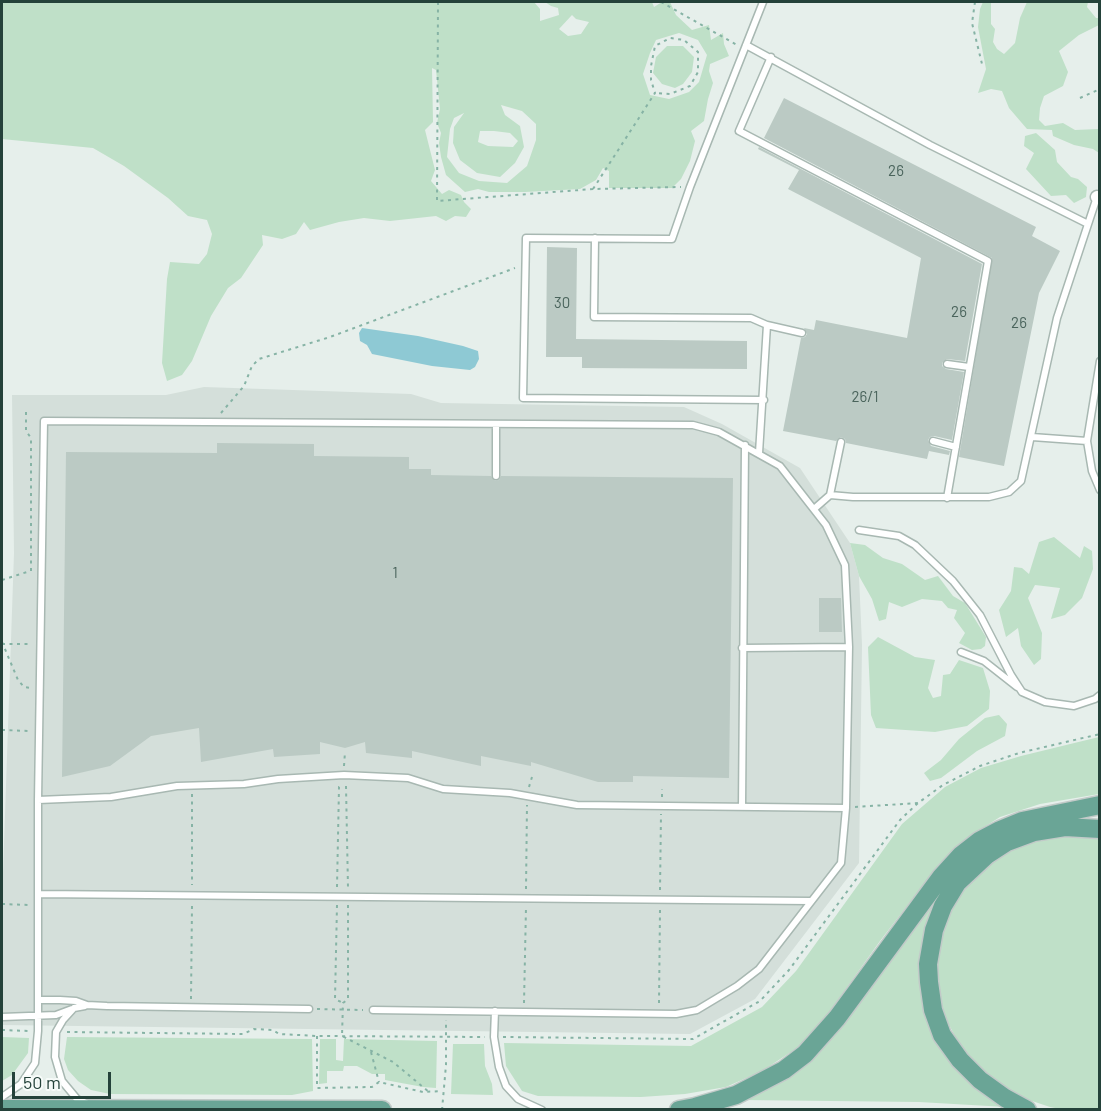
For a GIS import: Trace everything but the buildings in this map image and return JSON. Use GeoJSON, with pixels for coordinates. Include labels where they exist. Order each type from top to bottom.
{"type":"FeatureCollection","features":[{"type":"Feature","properties":{"kind":"main road"},"geometry":{"type":"LineString","coordinates":[[679,1110],[736,1095],[784,1070],[805,1054],[837,1018],[941,877],[961,855],[979,841],[1022,822],[1100,805]]}},
{"type":"Feature","properties":{"kind":"main road"},"geometry":{"type":"LineString","coordinates":[[1028,1110],[1005,1098],[980,1080],[960,1060],[942,1035],[933,1010],[929,982],[930,952],[934,930],[957,883],[977,863],[1001,845],[1048,829],[1081,826],[1100,829]]}},
{"type":"Feature","properties":{"kind":"main road"},"geometry":{"type":"LineString","coordinates":[[2,1109],[382,1110]]}},
{"type":"Feature","properties":{"kind":"lane"},"geometry":{"type":"LineString","coordinates":[[762,2],[672,239],[526,238],[523,398],[764,400]]}},
{"type":"Feature","properties":{"kind":"lane"},"geometry":{"type":"LineString","coordinates":[[746,47],[771,57],[930,144],[1088,224]]}},
{"type":"Feature","properties":{"kind":"lane"},"geometry":{"type":"LineString","coordinates":[[771,57],[739,131],[988,261],[947,498]]}},
{"type":"Feature","properties":{"kind":"lane"},"geometry":{"type":"LineString","coordinates":[[830,495],[853,498],[989,498],[1010,492],[1021,481],[1057,318],[1098,198]]}},
{"type":"Feature","properties":{"kind":"lane"},"geometry":{"type":"LineString","coordinates":[[595,238],[594,317],[751,318],[768,325],[802,333]]}},
{"type":"Feature","properties":{"kind":"lane"},"geometry":{"type":"LineString","coordinates":[[759,453],[768,325]]}},
{"type":"Feature","properties":{"kind":"lane"},"geometry":{"type":"LineString","coordinates":[[1100,361],[1087,441],[1092,471],[1100,490]]}},
{"type":"Feature","properties":{"kind":"lane"},"geometry":{"type":"LineString","coordinates":[[946,364],[969,367]]}},
{"type":"Feature","properties":{"kind":"lane"},"geometry":{"type":"LineString","coordinates":[[2,1097],[21,1084],[35,1063],[38,1031],[38,800],[44,421],[693,425],[719,432],[780,466],[826,525],[845,565],[849,647],[846,808],[841,863],[759,969],[737,986],[697,1010],[676,1014],[373,1010]]}},
{"type":"Feature","properties":{"kind":"lane"},"geometry":{"type":"LineString","coordinates":[[496,424],[496,476]]}},
{"type":"Feature","properties":{"kind":"lane"},"geometry":{"type":"LineString","coordinates":[[1032,437],[1087,441]]}},
{"type":"Feature","properties":{"kind":"lane"},"geometry":{"type":"LineString","coordinates":[[933,441],[956,447]]}},
{"type":"Feature","properties":{"kind":"lane"},"geometry":{"type":"LineString","coordinates":[[814,508],[830,495],[841,442]]}},
{"type":"Feature","properties":{"kind":"lane"},"geometry":{"type":"LineString","coordinates":[[742,807],[745,445]]}},
{"type":"Feature","properties":{"kind":"lane"},"geometry":{"type":"LineString","coordinates":[[859,530],[899,536],[915,545],[953,581],[980,615],[1022,692]]}},
{"type":"Feature","properties":{"kind":"lane"},"geometry":{"type":"LineString","coordinates":[[742,648],[849,647]]}},
{"type":"Feature","properties":{"kind":"lane"},"geometry":{"type":"LineString","coordinates":[[961,652],[984,662],[1022,692],[1045,702],[1074,706],[1100,695]]}},
{"type":"Feature","properties":{"kind":"lane"},"geometry":{"type":"LineString","coordinates":[[38,800],[111,797],[177,786],[244,784],[278,779],[344,775],[408,778],[443,789],[510,793],[577,805],[846,808]]}},
{"type":"Feature","properties":{"kind":"lane"},"geometry":{"type":"LineString","coordinates":[[38,894],[810,901]]}},
{"type":"Feature","properties":{"kind":"lane"},"geometry":{"type":"LineString","coordinates":[[38,1000],[75,1001],[87,1005]]}},
{"type":"Feature","properties":{"kind":"lane"},"geometry":{"type":"LineString","coordinates":[[2,1017],[56,1015],[87,1005],[309,1009]]}},
{"type":"Feature","properties":{"kind":"lane"},"geometry":{"type":"LineString","coordinates":[[74,1008],[56,1032],[55,1057],[62,1080],[77,1099],[101,1109]]}},
{"type":"Feature","properties":{"kind":"lane"},"geometry":{"type":"LineString","coordinates":[[495,1011],[494,1037],[499,1067],[506,1086],[518,1099],[542,1110]]}},
{"type":"Feature","properties":{"kind":"path"},"geometry":{"type":"LineString","coordinates":[[438,2],[437,201],[593,189],[690,187]]}},
{"type":"Feature","properties":{"kind":"path"},"geometry":{"type":"LineString","coordinates":[[661,2],[746,47]]}},
{"type":"Feature","properties":{"kind":"path"},"geometry":{"type":"LineString","coordinates":[[975,2],[972,23],[982,64]]}},
{"type":"Feature","properties":{"kind":"path"},"geometry":{"type":"LineString","coordinates":[[593,189],[655,93],[651,80],[655,46],[670,38],[684,40],[698,52],[698,72],[690,86],[670,94],[655,93]]}},
{"type":"Feature","properties":{"kind":"path"},"geometry":{"type":"LineString","coordinates":[[1080,98],[1100,89]]}},
{"type":"Feature","properties":{"kind":"path"},"geometry":{"type":"LineString","coordinates":[[213,422],[244,386],[252,366],[259,359],[330,337],[525,265]]}},
{"type":"Feature","properties":{"kind":"path"},"geometry":{"type":"LineString","coordinates":[[2,580],[30,571],[31,438],[26,431],[26,411]]}},
{"type":"Feature","properties":{"kind":"path"},"geometry":{"type":"LineString","coordinates":[[40,689],[24,687],[9,663],[2,643],[41,645]]}},
{"type":"Feature","properties":{"kind":"path"},"geometry":{"type":"LineString","coordinates":[[2,730],[39,731]]}},
{"type":"Feature","properties":{"kind":"path"},"geometry":{"type":"LineString","coordinates":[[56,1032],[243,1034],[254,1029],[273,1030],[279,1034],[317,1036],[693,1039],[760,1000],[782,978],[900,820],[918,803],[943,785],[980,766],[1019,753],[1100,734]]}},
{"type":"Feature","properties":{"kind":"path"},"geometry":{"type":"LineString","coordinates":[[846,808],[918,803]]}},
{"type":"Feature","properties":{"kind":"path"},"geometry":{"type":"LineString","coordinates":[[2,904],[38,906]]}},
{"type":"Feature","properties":{"kind":"path"},"geometry":{"type":"LineString","coordinates":[[342,1036],[343,1003]]}},
{"type":"Feature","properties":{"kind":"path"},"geometry":{"type":"LineString","coordinates":[[309,1009],[373,1010]]}},
{"type":"Feature","properties":{"kind":"path"},"geometry":{"type":"LineString","coordinates":[[442,1110],[446,1065],[446,1011]]}},
{"type":"Feature","properties":{"kind":"path"},"geometry":{"type":"LineString","coordinates":[[2,1030],[38,1031]]}},
{"type":"Feature","properties":{"kind":"path"},"geometry":{"type":"LineString","coordinates":[[317,1036],[317,1088],[372,1087],[379,1082],[429,1092],[442,1091]]}},
{"type":"Feature","properties":{"kind":"path"},"geometry":{"type":"LineString","coordinates":[[342,1036],[393,1062],[429,1092]]}},
{"type":"Feature","properties":{"kind":"path"},"geometry":{"type":"LineString","coordinates":[[371,1052],[379,1082]]}},
{"type":"Feature","properties":{"kind":"shaded area"},"geometry":{"type":"Polygon","coordinates":[[[204,387],[411,394],[441,403],[684,407],[722,424],[800,468],[850,543],[859,576],[862,645],[859,863],[755,999],[690,1034],[2,1025],[2,902],[14,553],[12,395],[166,395],[204,387]]]}},
{"type":"Feature","properties":{"kind":"green space"},"geometry":{"type":"Polygon","coordinates":[[[2,2],[534,2],[540,9],[540,21],[559,15],[558,8],[545,2],[652,2],[654,7],[662,2],[670,2],[676,15],[692,30],[709,25],[711,40],[723,33],[724,44],[729,56],[710,64],[709,71],[713,83],[704,121],[691,131],[695,141],[690,161],[681,179],[672,188],[609,188],[609,171],[603,168],[596,180],[580,189],[489,192],[478,189],[465,192],[446,175],[441,157],[439,143],[441,133],[437,123],[440,109],[436,70],[432,68],[433,122],[425,130],[435,170],[431,181],[442,194],[449,190],[461,195],[471,209],[466,217],[455,216],[446,221],[436,216],[390,221],[364,218],[310,230],[304,222],[296,234],[282,239],[262,235],[263,245],[241,278],[228,288],[211,316],[192,361],[182,375],[167,381],[162,363],[170,262],[199,264],[207,254],[212,234],[207,220],[188,216],[168,198],[124,166],[93,148],[2,139],[2,2]],[[572,15],[559,29],[568,36],[581,34],[589,22],[576,19],[572,15]],[[679,33],[656,40],[643,74],[650,95],[669,99],[689,92],[699,82],[707,55],[698,40],[679,33]],[[501,105],[505,115],[520,126],[524,147],[515,163],[500,177],[477,173],[460,160],[453,143],[454,127],[464,113],[454,118],[450,129],[447,157],[459,173],[479,181],[507,183],[527,166],[536,140],[536,124],[522,111],[501,105]],[[480,131],[478,142],[488,146],[513,147],[518,141],[510,133],[480,131]]]}},
{"type":"Feature","properties":{"kind":"green space"},"geometry":{"type":"Polygon","coordinates":[[[983,2],[991,2],[991,24],[995,29],[993,42],[1004,54],[1015,43],[1020,18],[1027,2],[1088,2],[1087,7],[1096,18],[1099,18],[1099,25],[1079,35],[1059,51],[1068,72],[1063,86],[1044,96],[1039,120],[1045,126],[1063,123],[1075,130],[1099,129],[1099,153],[1053,136],[1052,130],[1027,129],[1009,108],[1002,91],[991,89],[978,93],[986,69],[978,27],[983,2]]]}},
{"type":"Feature","properties":{"kind":"green space"},"geometry":{"type":"Polygon","coordinates":[[[667,46],[683,46],[694,57],[692,72],[683,84],[675,88],[662,84],[653,73],[656,57],[667,46]]]}},
{"type":"Feature","properties":{"kind":"green space"},"geometry":{"type":"Polygon","coordinates":[[[1036,133],[1055,150],[1057,162],[1071,177],[1078,179],[1087,187],[1086,197],[1074,203],[1066,195],[1051,196],[1026,169],[1034,153],[1024,146],[1025,136],[1036,133]]]}},
{"type":"Feature","properties":{"kind":"green space"},"geometry":{"type":"Polygon","coordinates":[[[1054,537],[1080,558],[1084,546],[1092,551],[1093,569],[1082,598],[1065,615],[1051,619],[1060,588],[1035,585],[1028,598],[1042,633],[1041,659],[1034,665],[1021,646],[1018,628],[1006,637],[999,610],[1011,591],[1014,567],[1022,568],[1029,574],[1039,542],[1054,537]]]}},
{"type":"Feature","properties":{"kind":"green space"},"geometry":{"type":"Polygon","coordinates":[[[850,543],[865,545],[883,558],[902,564],[925,580],[938,576],[953,596],[965,603],[986,637],[985,646],[972,650],[959,643],[965,633],[954,618],[957,610],[948,608],[942,601],[922,599],[902,607],[889,602],[886,619],[879,621],[872,599],[859,576],[850,543]]]}},
{"type":"Feature","properties":{"kind":"green space"},"geometry":{"type":"Polygon","coordinates":[[[878,637],[915,657],[935,660],[928,688],[933,698],[941,696],[943,675],[950,674],[959,660],[983,668],[990,691],[989,709],[967,726],[935,732],[876,728],[871,715],[868,647],[878,637]]]}},
{"type":"Feature","properties":{"kind":"green space"},"geometry":{"type":"Polygon","coordinates":[[[999,715],[1007,724],[1005,736],[977,751],[941,778],[930,781],[924,773],[941,760],[959,739],[985,718],[999,715]]]}},
{"type":"Feature","properties":{"kind":"green space"},"geometry":{"type":"Polygon","coordinates":[[[1099,737],[1099,794],[1040,804],[1000,817],[967,838],[940,863],[822,1022],[797,1048],[762,1071],[726,1087],[685,1094],[641,1097],[538,1096],[522,1091],[506,1066],[504,1043],[691,1046],[762,1007],[796,971],[902,824],[945,787],[981,768],[1099,737]]]}},
{"type":"Feature","properties":{"kind":"green space"},"geometry":{"type":"Polygon","coordinates":[[[1072,834],[1099,837],[1099,1109],[1050,1107],[1026,1099],[997,1083],[972,1061],[957,1040],[945,1017],[935,965],[939,936],[948,913],[962,889],[997,856],[1022,844],[1072,834]]]}},
{"type":"Feature","properties":{"kind":"green space"},"geometry":{"type":"Polygon","coordinates":[[[953,873],[926,927],[922,947],[921,968],[931,1024],[1006,1107],[919,1102],[742,1100],[779,1080],[953,873]]]}},
{"type":"Feature","properties":{"kind":"green space"},"geometry":{"type":"Polygon","coordinates":[[[2,1037],[29,1038],[28,1053],[12,1075],[2,1081],[2,1037]]]}},
{"type":"Feature","properties":{"kind":"green space"},"geometry":{"type":"Polygon","coordinates":[[[67,1037],[312,1039],[313,1091],[292,1095],[110,1094],[91,1090],[68,1070],[64,1059],[67,1037]]]}},
{"type":"Feature","properties":{"kind":"green space"},"geometry":{"type":"Polygon","coordinates":[[[320,1039],[336,1039],[336,1060],[343,1061],[344,1039],[437,1041],[436,1088],[385,1080],[385,1074],[372,1074],[357,1066],[344,1066],[343,1071],[327,1071],[327,1083],[319,1084],[320,1039]]]}},
{"type":"Feature","properties":{"kind":"green space"},"geometry":{"type":"Polygon","coordinates":[[[453,1044],[484,1044],[485,1066],[492,1084],[493,1095],[451,1094],[453,1044]]]}},
{"type":"Feature","properties":{"kind":"water"},"geometry":{"type":"Polygon","coordinates":[[[362,328],[418,336],[463,346],[478,351],[479,359],[475,367],[470,370],[432,366],[372,354],[367,345],[360,341],[359,333],[362,328]]]}}]}
